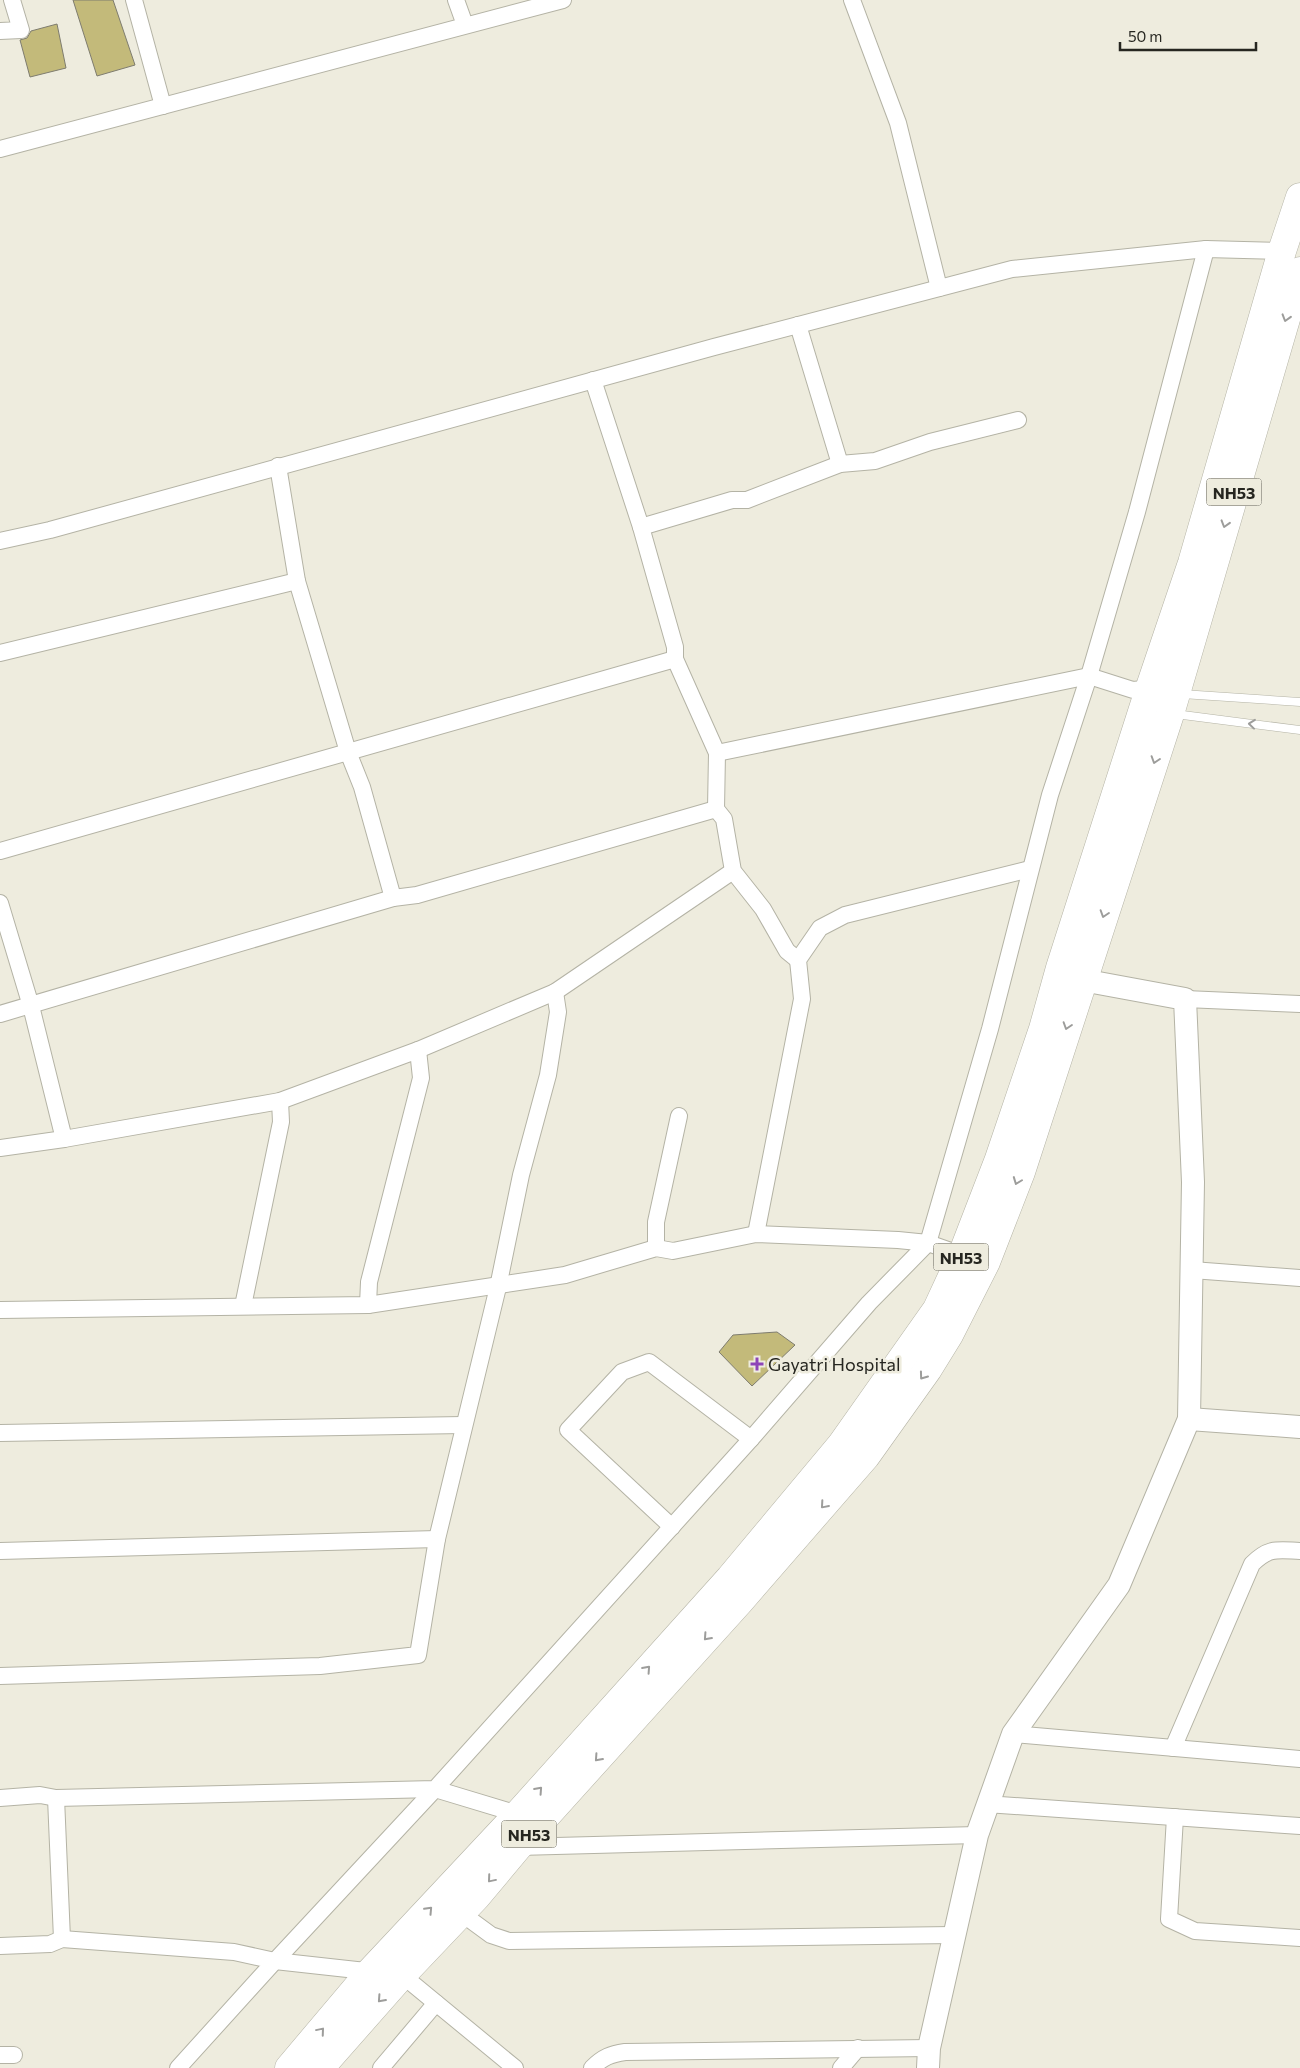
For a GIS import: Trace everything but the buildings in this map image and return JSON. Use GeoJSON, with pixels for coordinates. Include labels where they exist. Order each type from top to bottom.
{"type":"FeatureCollection","features":[{"type":"Feature","properties":{"kind":"highway","name":"NH53"},"geometry":{"type":"LineString","coordinates":[[320,2068],[740,1601],[866,1456],[928,1369],[949,1335],[986,1262],[1021,1172],[1082,980],[1154,698],[1282,251],[1300,198]]}},
{"type":"Feature","properties":{"kind":"highway","name":"NH53"},"geometry":{"type":"LineString","coordinates":[[289,2068],[370,1972],[518,1814],[730,1578],[841,1446],[937,1309],[962,1255],[999,1159],[1043,1029],[1060,968],[1300,271]]}},
{"type":"Feature","properties":{"kind":"street"},"geometry":{"type":"LineString","coordinates":[[0,31],[21,30],[12,0]]}},
{"type":"Feature","properties":{"kind":"street"},"geometry":{"type":"LineString","coordinates":[[134,0],[163,106]]}},
{"type":"Feature","properties":{"kind":"street"},"geometry":{"type":"LineString","coordinates":[[456,0],[466,25]]}},
{"type":"Feature","properties":{"kind":"street"},"geometry":{"type":"LineString","coordinates":[[0,149],[563,0]]}},
{"type":"Feature","properties":{"kind":"street"},"geometry":{"type":"LineString","coordinates":[[852,0],[898,123],[939,288]]}},
{"type":"Feature","properties":{"kind":"street"},"geometry":{"type":"LineString","coordinates":[[178,2068],[435,1789],[672,1527],[869,1303],[928,1243],[990,1028],[1050,795],[1089,676],[1137,512],[1206,249]]}},
{"type":"Feature","properties":{"kind":"street"},"geometry":{"type":"LineString","coordinates":[[0,542],[50,530],[593,380],[1012,269],[1206,249],[1282,251]]}},
{"type":"Feature","properties":{"kind":"street"},"geometry":{"type":"LineString","coordinates":[[798,325],[840,464]]}},
{"type":"Feature","properties":{"kind":"street"},"geometry":{"type":"LineString","coordinates":[[593,380],[641,527],[676,647],[675,659],[717,753],[716,808],[724,820],[734,872],[763,909],[787,951],[798,960]]}},
{"type":"Feature","properties":{"kind":"street"},"geometry":{"type":"LineString","coordinates":[[641,527],[732,500],[747,500],[840,464],[875,461],[930,442],[1018,420]]}},
{"type":"Feature","properties":{"kind":"street"},"geometry":{"type":"LineString","coordinates":[[278,466],[297,582],[348,752],[362,787],[392,898]]}},
{"type":"Feature","properties":{"kind":"street"},"geometry":{"type":"LineString","coordinates":[[0,653],[297,582]]}},
{"type":"Feature","properties":{"kind":"street"},"geometry":{"type":"LineString","coordinates":[[0,851],[675,659]]}},
{"type":"Feature","properties":{"kind":"street"},"geometry":{"type":"LineString","coordinates":[[717,753],[1089,676],[1154,698]]}},
{"type":"Feature","properties":{"kind":"street"},"geometry":{"type":"LineString","coordinates":[[0,1014],[392,898],[416,895],[716,808]]}},
{"type":"Feature","properties":{"kind":"street"},"geometry":{"type":"LineString","coordinates":[[756,1234],[802,999],[798,960],[820,928],[845,915],[1030,869]]}},
{"type":"Feature","properties":{"kind":"street"},"geometry":{"type":"LineString","coordinates":[[0,1148],[64,1139],[280,1101],[418,1050],[554,992],[734,872]]}},
{"type":"Feature","properties":{"kind":"street"},"geometry":{"type":"LineString","coordinates":[[0,903],[31,1006],[64,1139]]}},
{"type":"Feature","properties":{"kind":"street"},"geometry":{"type":"LineString","coordinates":[[1082,980],[1185,999],[1300,1004]]}},
{"type":"Feature","properties":{"kind":"street"},"geometry":{"type":"LineString","coordinates":[[0,1676],[320,1666],[418,1655],[437,1539],[463,1425],[498,1287],[521,1175],[548,1075],[558,1012],[554,992]]}},
{"type":"Feature","properties":{"kind":"street"},"geometry":{"type":"LineString","coordinates":[[592,2068],[601,2058],[625,2052],[858,2048],[928,2058],[976,1835],[1013,1734],[1119,1585],[1189,1419],[1193,1182],[1185,999]]}},
{"type":"Feature","properties":{"kind":"street"},"geometry":{"type":"LineString","coordinates":[[368,1305],[369,1282],[421,1078],[418,1050]]}},
{"type":"Feature","properties":{"kind":"street"},"geometry":{"type":"LineString","coordinates":[[243,1306],[281,1122],[280,1101]]}},
{"type":"Feature","properties":{"kind":"street"},"geometry":{"type":"LineString","coordinates":[[656,1248],[656,1222],[679,1116]]}},
{"type":"Feature","properties":{"kind":"street"},"geometry":{"type":"LineString","coordinates":[[0,1310],[368,1305],[498,1287],[565,1275],[656,1248],[673,1251],[756,1234],[928,1243],[962,1255]]}},
{"type":"Feature","properties":{"kind":"street"},"geometry":{"type":"LineString","coordinates":[[1192,1270],[1300,1278]]}},
{"type":"Feature","properties":{"kind":"street"},"geometry":{"type":"LineString","coordinates":[[672,1527],[568,1430],[622,1372],[649,1362],[751,1439]]}},
{"type":"Feature","properties":{"kind":"street"},"geometry":{"type":"LineString","coordinates":[[1189,1419],[1300,1427]]}},
{"type":"Feature","properties":{"kind":"street"},"geometry":{"type":"LineString","coordinates":[[0,1433],[463,1425]]}},
{"type":"Feature","properties":{"kind":"street"},"geometry":{"type":"LineString","coordinates":[[0,1552],[437,1539]]}},
{"type":"Feature","properties":{"kind":"street"},"geometry":{"type":"LineString","coordinates":[[1173,1748],[1252,1564],[1262,1554],[1274,1549],[1300,1551]]}},
{"type":"Feature","properties":{"kind":"street"},"geometry":{"type":"LineString","coordinates":[[1013,1734],[1300,1759]]}},
{"type":"Feature","properties":{"kind":"street"},"geometry":{"type":"LineString","coordinates":[[0,1798],[40,1795],[56,1798],[435,1789],[518,1814]]}},
{"type":"Feature","properties":{"kind":"street"},"geometry":{"type":"LineString","coordinates":[[56,1798],[62,1939]]}},
{"type":"Feature","properties":{"kind":"street"},"geometry":{"type":"LineString","coordinates":[[986,1804],[1300,1826]]}},
{"type":"Feature","properties":{"kind":"street"},"geometry":{"type":"LineString","coordinates":[[1175,1817],[1169,1919],[1195,1931],[1300,1938]]}},
{"type":"Feature","properties":{"kind":"street"},"geometry":{"type":"LineString","coordinates":[[518,1847],[976,1835]]}},
{"type":"Feature","properties":{"kind":"street"},"geometry":{"type":"LineString","coordinates":[[461,1913],[491,1935],[509,1941],[953,1935]]}},
{"type":"Feature","properties":{"kind":"street"},"geometry":{"type":"LineString","coordinates":[[0,1946],[50,1944],[62,1939],[234,1952],[275,1961],[402,1975],[514,2068]]}},
{"type":"Feature","properties":{"kind":"street"},"geometry":{"type":"LineString","coordinates":[[381,2068],[436,2003]]}},
{"type":"Feature","properties":{"kind":"street"},"geometry":{"type":"LineString","coordinates":[[841,2068],[858,2048]]}},
{"type":"Feature","properties":{"kind":"lane"},"geometry":{"type":"LineString","coordinates":[[1154,698],[1300,702]]}},
{"type":"Feature","properties":{"kind":"lane"},"geometry":{"type":"LineString","coordinates":[[1154,698],[1300,730]]}},
{"type":"Feature","properties":{"kind":"place","name":"Gayatri Hospital"},"geometry":{"type":"Point","coordinates":[757,1364]}}]}
